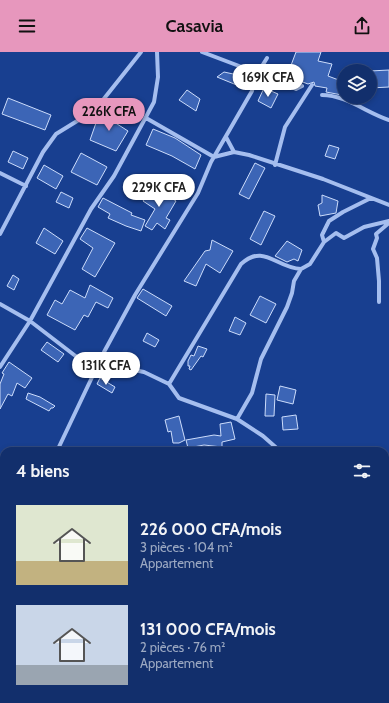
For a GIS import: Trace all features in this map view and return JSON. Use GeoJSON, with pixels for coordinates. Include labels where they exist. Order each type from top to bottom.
{"type":"FeatureCollection","features":[{"type":"Feature","properties":{"kind":"street"},"geometry":{"type":"LineString","coordinates":[[0,234],[43,152],[56,134],[95,110],[141,52]]}},
{"type":"Feature","properties":{"kind":"street"},"geometry":{"type":"LineString","coordinates":[[0,367],[30,321],[91,209],[114,176],[154,102],[158,77],[157,52]]}},
{"type":"Feature","properties":{"kind":"street"},"geometry":{"type":"LineString","coordinates":[[202,52],[246,68],[254,79],[285,84],[296,89],[302,86]]}},
{"type":"Feature","properties":{"kind":"street"},"geometry":{"type":"LineString","coordinates":[[59,447],[95,371],[135,295],[198,193],[214,157],[252,91],[254,79],[267,58]]}},
{"type":"Feature","properties":{"kind":"street"},"geometry":{"type":"LineString","coordinates":[[275,164],[285,127],[312,85]]}},
{"type":"Feature","properties":{"kind":"street"},"geometry":{"type":"LineString","coordinates":[[322,95],[329,95],[347,100],[389,120]]}},
{"type":"Feature","properties":{"kind":"street"},"geometry":{"type":"LineString","coordinates":[[146,118],[214,157],[234,152],[323,179],[389,205]]}},
{"type":"Feature","properties":{"kind":"street"},"geometry":{"type":"LineString","coordinates":[[226,137],[234,152]]}},
{"type":"Feature","properties":{"kind":"street"},"geometry":{"type":"LineString","coordinates":[[0,173],[26,186]]}},
{"type":"Feature","properties":{"kind":"street"},"geometry":{"type":"LineString","coordinates":[[324,242],[322,235],[329,221],[371,198]]}},
{"type":"Feature","properties":{"kind":"street"},"geometry":{"type":"LineString","coordinates":[[237,419],[252,393],[261,359],[287,307],[294,281],[301,269],[310,264],[324,242],[336,233],[344,238],[364,227],[389,222]]}},
{"type":"Feature","properties":{"kind":"street"},"geometry":{"type":"LineString","coordinates":[[378,302],[379,281],[377,258],[373,249],[377,238],[376,234],[389,222]]}},
{"type":"Feature","properties":{"kind":"street"},"geometry":{"type":"LineString","coordinates":[[169,384],[241,264],[254,256],[265,255],[285,266],[301,269]]}},
{"type":"Feature","properties":{"kind":"street"},"geometry":{"type":"LineString","coordinates":[[0,304],[30,321],[95,371]]}},
{"type":"Feature","properties":{"kind":"street"},"geometry":{"type":"LineString","coordinates":[[95,371],[114,366],[144,372],[169,384],[179,398],[237,419],[263,436],[275,447]]}},
{"type":"Feature","properties":{"kind":"building"},"geometry":{"type":"Polygon","coordinates":[[[296,52],[321,52],[318,61],[332,64],[328,76],[337,79],[337,94],[326,92],[327,88],[315,86],[314,82],[308,84],[287,76],[296,52]]]}},
{"type":"Feature","properties":{"kind":"building"},"geometry":{"type":"Polygon","coordinates":[[[389,70],[389,87],[377,88],[377,71],[389,70]]]}},
{"type":"Feature","properties":{"kind":"building"},"geometry":{"type":"Polygon","coordinates":[[[224,72],[247,77],[244,88],[217,77],[224,72]]]}},
{"type":"Feature","properties":{"kind":"building"},"geometry":{"type":"Polygon","coordinates":[[[264,88],[278,94],[271,108],[258,101],[264,88]]]}},
{"type":"Feature","properties":{"kind":"building"},"geometry":{"type":"Polygon","coordinates":[[[187,90],[200,99],[196,111],[179,100],[187,90]]]}},
{"type":"Feature","properties":{"kind":"building"},"geometry":{"type":"Polygon","coordinates":[[[8,98],[51,115],[45,130],[2,114],[8,98]]]}},
{"type":"Feature","properties":{"kind":"building"},"geometry":{"type":"Polygon","coordinates":[[[107,110],[117,114],[114,122],[128,131],[116,151],[90,140],[97,120],[103,122],[107,110]]]}},
{"type":"Feature","properties":{"kind":"building"},"geometry":{"type":"Polygon","coordinates":[[[153,129],[175,138],[201,155],[195,169],[172,156],[146,145],[153,129]]]}},
{"type":"Feature","properties":{"kind":"building"},"geometry":{"type":"Polygon","coordinates":[[[329,145],[339,148],[335,159],[325,156],[329,145]]]}},
{"type":"Feature","properties":{"kind":"building"},"geometry":{"type":"Polygon","coordinates":[[[13,151],[28,158],[23,169],[8,162],[13,151]]]}},
{"type":"Feature","properties":{"kind":"building"},"geometry":{"type":"Polygon","coordinates":[[[81,153],[107,167],[97,185],[71,172],[81,153]]]}},
{"type":"Feature","properties":{"kind":"building"},"geometry":{"type":"Polygon","coordinates":[[[255,163],[265,168],[249,199],[239,194],[255,163]]]}},
{"type":"Feature","properties":{"kind":"building"},"geometry":{"type":"Polygon","coordinates":[[[44,165],[63,176],[56,189],[37,178],[44,165]]]}},
{"type":"Feature","properties":{"kind":"building"},"geometry":{"type":"Polygon","coordinates":[[[153,186],[176,201],[166,218],[170,220],[165,229],[157,223],[152,230],[145,226],[155,209],[143,201],[153,186]]]}},
{"type":"Feature","properties":{"kind":"building"},"geometry":{"type":"Polygon","coordinates":[[[61,192],[73,198],[69,208],[56,202],[61,192]]]}},
{"type":"Feature","properties":{"kind":"building"},"geometry":{"type":"Polygon","coordinates":[[[322,195],[338,201],[336,213],[320,216],[318,205],[322,203],[322,195]]]}},
{"type":"Feature","properties":{"kind":"building"},"geometry":{"type":"Polygon","coordinates":[[[103,198],[132,213],[131,215],[145,220],[141,231],[108,218],[110,214],[98,207],[103,198]]]}},
{"type":"Feature","properties":{"kind":"building"},"geometry":{"type":"Polygon","coordinates":[[[264,211],[275,216],[261,245],[250,239],[264,211]]]}},
{"type":"Feature","properties":{"kind":"building"},"geometry":{"type":"Polygon","coordinates":[[[44,228],[63,241],[55,254],[36,243],[44,228]]]}},
{"type":"Feature","properties":{"kind":"building"},"geometry":{"type":"Polygon","coordinates":[[[87,228],[115,243],[95,277],[82,269],[93,248],[80,239],[87,228]]]}},
{"type":"Feature","properties":{"kind":"building"},"geometry":{"type":"Polygon","coordinates":[[[212,240],[233,251],[220,273],[206,264],[196,286],[184,281],[205,251],[210,250],[212,240]]]}},
{"type":"Feature","properties":{"kind":"building"},"geometry":{"type":"Polygon","coordinates":[[[287,241],[302,250],[298,261],[294,259],[287,262],[275,256],[287,241]]]}},
{"type":"Feature","properties":{"kind":"building"},"geometry":{"type":"Polygon","coordinates":[[[13,275],[19,279],[14,290],[7,286],[13,275]]]}},
{"type":"Feature","properties":{"kind":"building"},"geometry":{"type":"Polygon","coordinates":[[[90,285],[113,298],[108,308],[96,302],[88,317],[84,315],[75,330],[47,315],[55,300],[62,304],[70,290],[85,298],[90,285]]]}},
{"type":"Feature","properties":{"kind":"building"},"geometry":{"type":"Polygon","coordinates":[[[143,289],[172,306],[166,316],[137,298],[143,289]]]}},
{"type":"Feature","properties":{"kind":"building"},"geometry":{"type":"Polygon","coordinates":[[[260,296],[276,304],[266,323],[250,315],[260,296]]]}},
{"type":"Feature","properties":{"kind":"building"},"geometry":{"type":"Polygon","coordinates":[[[235,317],[246,323],[240,335],[229,331],[235,317]]]}},
{"type":"Feature","properties":{"kind":"building"},"geometry":{"type":"Polygon","coordinates":[[[147,333],[159,340],[155,347],[143,341],[147,333]]]}},
{"type":"Feature","properties":{"kind":"building"},"geometry":{"type":"Polygon","coordinates":[[[47,342],[64,354],[58,362],[41,350],[47,342]]]}},
{"type":"Feature","properties":{"kind":"building"},"geometry":{"type":"Polygon","coordinates":[[[198,346],[207,349],[203,357],[201,356],[191,370],[189,369],[190,366],[188,366],[188,361],[191,355],[194,356],[198,346]]]}},
{"type":"Feature","properties":{"kind":"building"},"geometry":{"type":"Polygon","coordinates":[[[9,362],[32,378],[25,388],[17,383],[12,396],[8,394],[0,409],[0,384],[4,374],[2,373],[9,362]]]}},
{"type":"Feature","properties":{"kind":"building"},"geometry":{"type":"Polygon","coordinates":[[[100,378],[115,387],[112,393],[97,384],[100,378]]]}},
{"type":"Feature","properties":{"kind":"building"},"geometry":{"type":"Polygon","coordinates":[[[280,386],[296,390],[293,404],[277,400],[280,386]]]}},
{"type":"Feature","properties":{"kind":"building"},"geometry":{"type":"Polygon","coordinates":[[[28,393],[40,397],[55,406],[49,411],[26,399],[28,393]]]}},
{"type":"Feature","properties":{"kind":"building"},"geometry":{"type":"Polygon","coordinates":[[[266,394],[275,395],[274,416],[265,416],[266,394]]]}},
{"type":"Feature","properties":{"kind":"building"},"geometry":{"type":"Polygon","coordinates":[[[296,415],[298,429],[283,430],[282,417],[296,415]]]}},
{"type":"Feature","properties":{"kind":"building"},"geometry":{"type":"Polygon","coordinates":[[[179,416],[185,440],[179,443],[173,443],[171,431],[168,432],[165,420],[179,416]]]}},
{"type":"Feature","properties":{"kind":"building"},"geometry":{"type":"Polygon","coordinates":[[[231,422],[235,439],[222,442],[222,447],[204,445],[188,447],[186,440],[214,435],[221,436],[220,424],[231,422]]]}}]}
